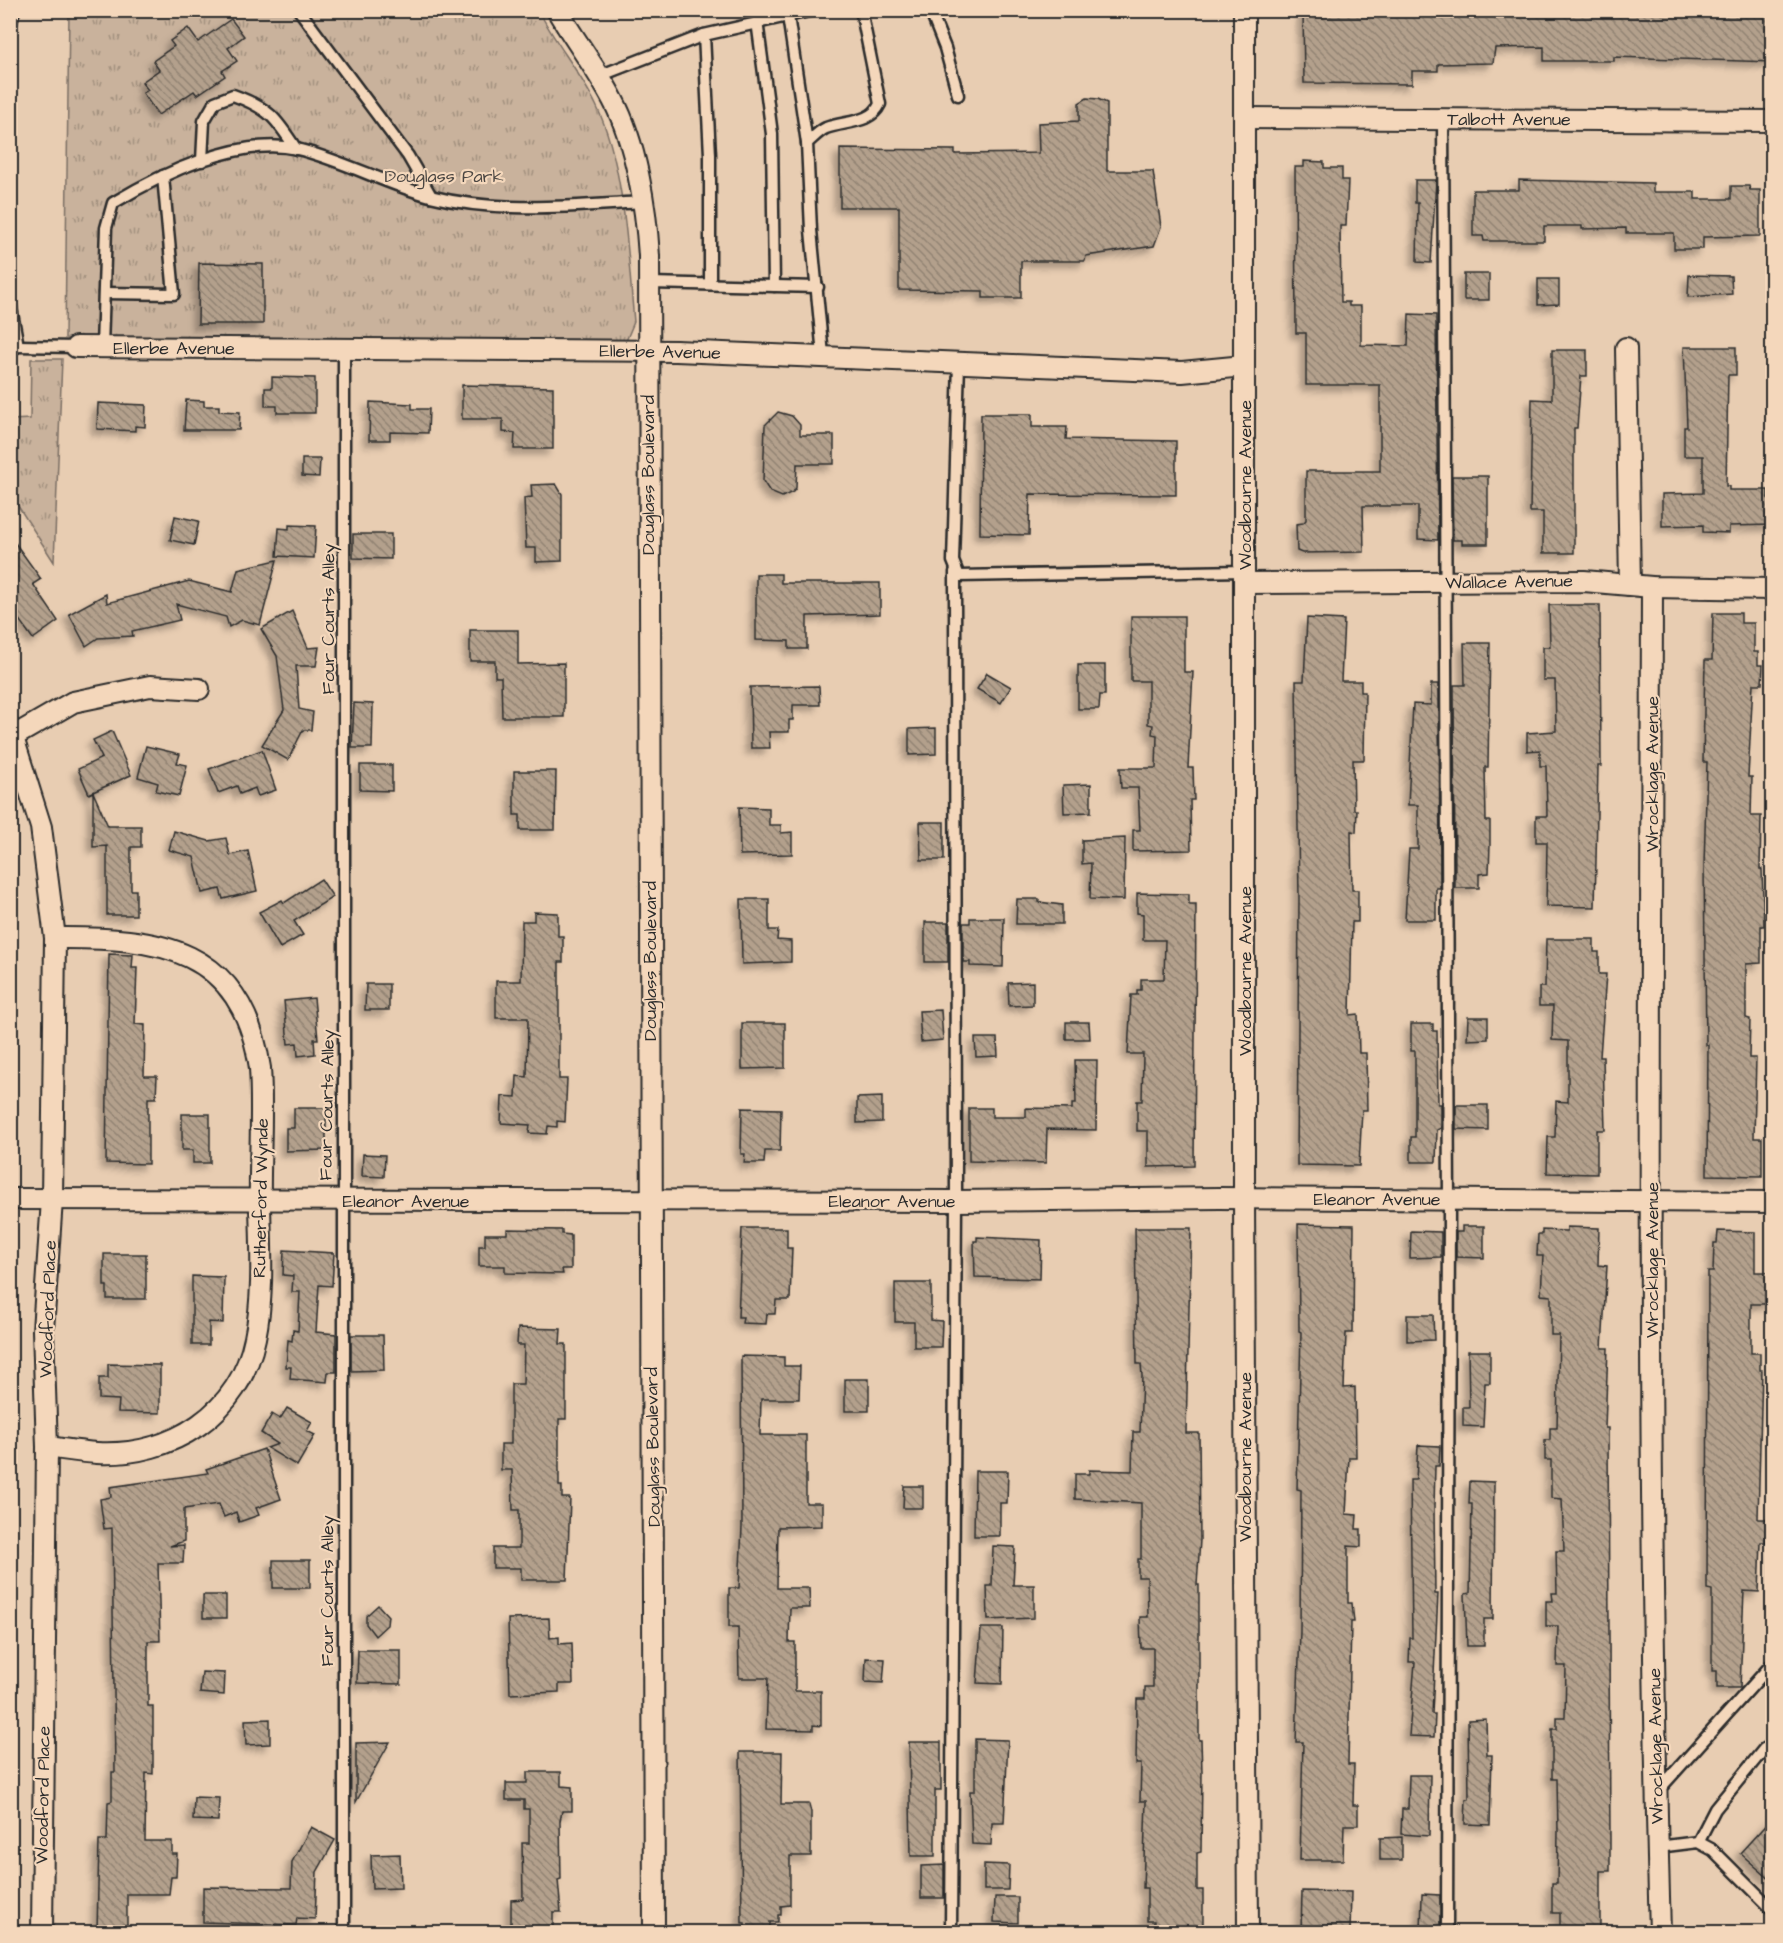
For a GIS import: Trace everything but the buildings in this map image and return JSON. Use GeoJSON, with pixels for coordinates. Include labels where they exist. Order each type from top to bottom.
{"type":"FeatureCollection","features":[{"type":"Feature","properties":{"kind":"street","name":"Douglass Boulevard"},"geometry":{"type":"LineString","coordinates":[[557,10],[615,103],[637,167],[643,201],[650,283],[654,1932]]}},
{"type":"Feature","properties":{"kind":"street","name":"Woodbourne Avenue"},"geometry":{"type":"LineString","coordinates":[[1244,10],[1244,1198],[1248,1932]]}},
{"type":"Feature","properties":{"kind":"street","name":"Talbott Avenue"},"geometry":{"type":"LineString","coordinates":[[1245,118],[1773,122]]}},
{"type":"Feature","properties":{"kind":"street","name":"Ellerbe Avenue"},"geometry":{"type":"LineString","coordinates":[[76,346],[650,351],[823,355],[1182,372],[1244,366]]}},
{"type":"Feature","properties":{"kind":"street"},"geometry":{"type":"LineString","coordinates":[[1626,348],[1630,585]]}},
{"type":"Feature","properties":{"kind":"street","name":"Wallace Avenue"},"geometry":{"type":"LineString","coordinates":[[1245,577],[1444,583],[1584,581],[1652,587],[1773,589]]}},
{"type":"Feature","properties":{"kind":"street","name":"Wrocklage Avenue"},"geometry":{"type":"LineString","coordinates":[[1652,587],[1651,1201],[1656,1793],[1660,1932]]}},
{"type":"Feature","properties":{"kind":"street"},"geometry":{"type":"LineString","coordinates":[[12,732],[73,702],[150,686],[199,689]]}},
{"type":"Feature","properties":{"kind":"street","name":"Woodford Place"},"geometry":{"type":"LineString","coordinates":[[12,732],[41,827],[55,938],[52,1200],[43,1330],[47,1447],[42,1932]]}},
{"type":"Feature","properties":{"kind":"street","name":"Rutherford Wynde"},"geometry":{"type":"LineString","coordinates":[[47,1447],[98,1453],[142,1449],[165,1443],[200,1426],[227,1401],[248,1364],[256,1336],[261,1268],[260,1068],[256,1044],[236,997],[222,981],[202,965],[156,944],[107,938],[55,938]]}},
{"type":"Feature","properties":{"kind":"street","name":"Eleanor Avenue"},"geometry":{"type":"LineString","coordinates":[[10,1199],[956,1201],[1244,1198],[1773,1202]]}},
{"type":"Feature","properties":{"kind":"lane"},"geometry":{"type":"LineString","coordinates":[[299,10],[408,156],[431,196]]}},
{"type":"Feature","properties":{"kind":"lane"},"geometry":{"type":"LineString","coordinates":[[599,76],[704,35],[757,21],[814,10]]}},
{"type":"Feature","properties":{"kind":"lane"},"geometry":{"type":"LineString","coordinates":[[807,143],[822,130],[846,121],[864,120],[876,113],[880,104],[861,10]]}},
{"type":"Feature","properties":{"kind":"lane"},"geometry":{"type":"LineString","coordinates":[[930,10],[945,48],[958,94]]}},
{"type":"Feature","properties":{"kind":"lane"},"geometry":{"type":"LineString","coordinates":[[10,27],[12,12]]}},
{"type":"Feature","properties":{"kind":"lane"},"geometry":{"type":"LineString","coordinates":[[788,16],[807,143],[811,230],[823,355]]}},
{"type":"Feature","properties":{"kind":"lane"},"geometry":{"type":"LineString","coordinates":[[757,21],[772,134],[774,286]]}},
{"type":"Feature","properties":{"kind":"lane"},"geometry":{"type":"LineString","coordinates":[[704,35],[710,155],[710,284]]}},
{"type":"Feature","properties":{"kind":"lane"},"geometry":{"type":"LineString","coordinates":[[202,162],[204,121],[215,102],[233,95],[252,102],[275,117],[296,149]]}},
{"type":"Feature","properties":{"kind":"lane"},"geometry":{"type":"LineString","coordinates":[[1443,119],[1449,1200],[1447,1932]]}},
{"type":"Feature","properties":{"kind":"lane"},"geometry":{"type":"LineString","coordinates":[[102,347],[106,228],[113,203],[144,184],[202,162],[255,146],[296,149],[431,196],[542,208],[643,201]]}},
{"type":"Feature","properties":{"kind":"lane"},"geometry":{"type":"LineString","coordinates":[[104,293],[174,294],[164,176]]}},
{"type":"Feature","properties":{"kind":"lane"},"geometry":{"type":"LineString","coordinates":[[650,283],[818,287]]}},
{"type":"Feature","properties":{"kind":"lane"},"geometry":{"type":"LineString","coordinates":[[10,302],[14,348],[76,346]]}},
{"type":"Feature","properties":{"kind":"lane","name":"Four Courts Alley"},"geometry":{"type":"LineString","coordinates":[[344,349],[345,835],[342,1200],[344,1932]]}},
{"type":"Feature","properties":{"kind":"lane"},"geometry":{"type":"LineString","coordinates":[[951,1932],[956,1201],[955,572],[953,561],[959,363]]}},
{"type":"Feature","properties":{"kind":"lane"},"geometry":{"type":"LineString","coordinates":[[955,572],[966,578],[1245,577]]}},
{"type":"Feature","properties":{"kind":"lane"},"geometry":{"type":"LineString","coordinates":[[1656,1793],[1773,1664]]}},
{"type":"Feature","properties":{"kind":"lane"},"geometry":{"type":"LineString","coordinates":[[1698,1842],[1715,1809],[1764,1749],[1773,1744]]}},
{"type":"Feature","properties":{"kind":"lane"},"geometry":{"type":"LineString","coordinates":[[1658,1847],[1698,1842],[1713,1850],[1772,1909]]}},
{"type":"Feature","properties":{"kind":"green space","name":"Douglass Park"},"geometry":{"type":"Polygon","coordinates":[[[69,11],[539,11],[596,105],[613,155],[624,211],[634,322],[626,341],[621,345],[65,338],[69,11]]]}},
{"type":"Feature","properties":{"kind":"green space"},"geometry":{"type":"Polygon","coordinates":[[[31,359],[62,359],[54,562],[11,495],[11,420],[30,419],[31,359]]]}}]}
